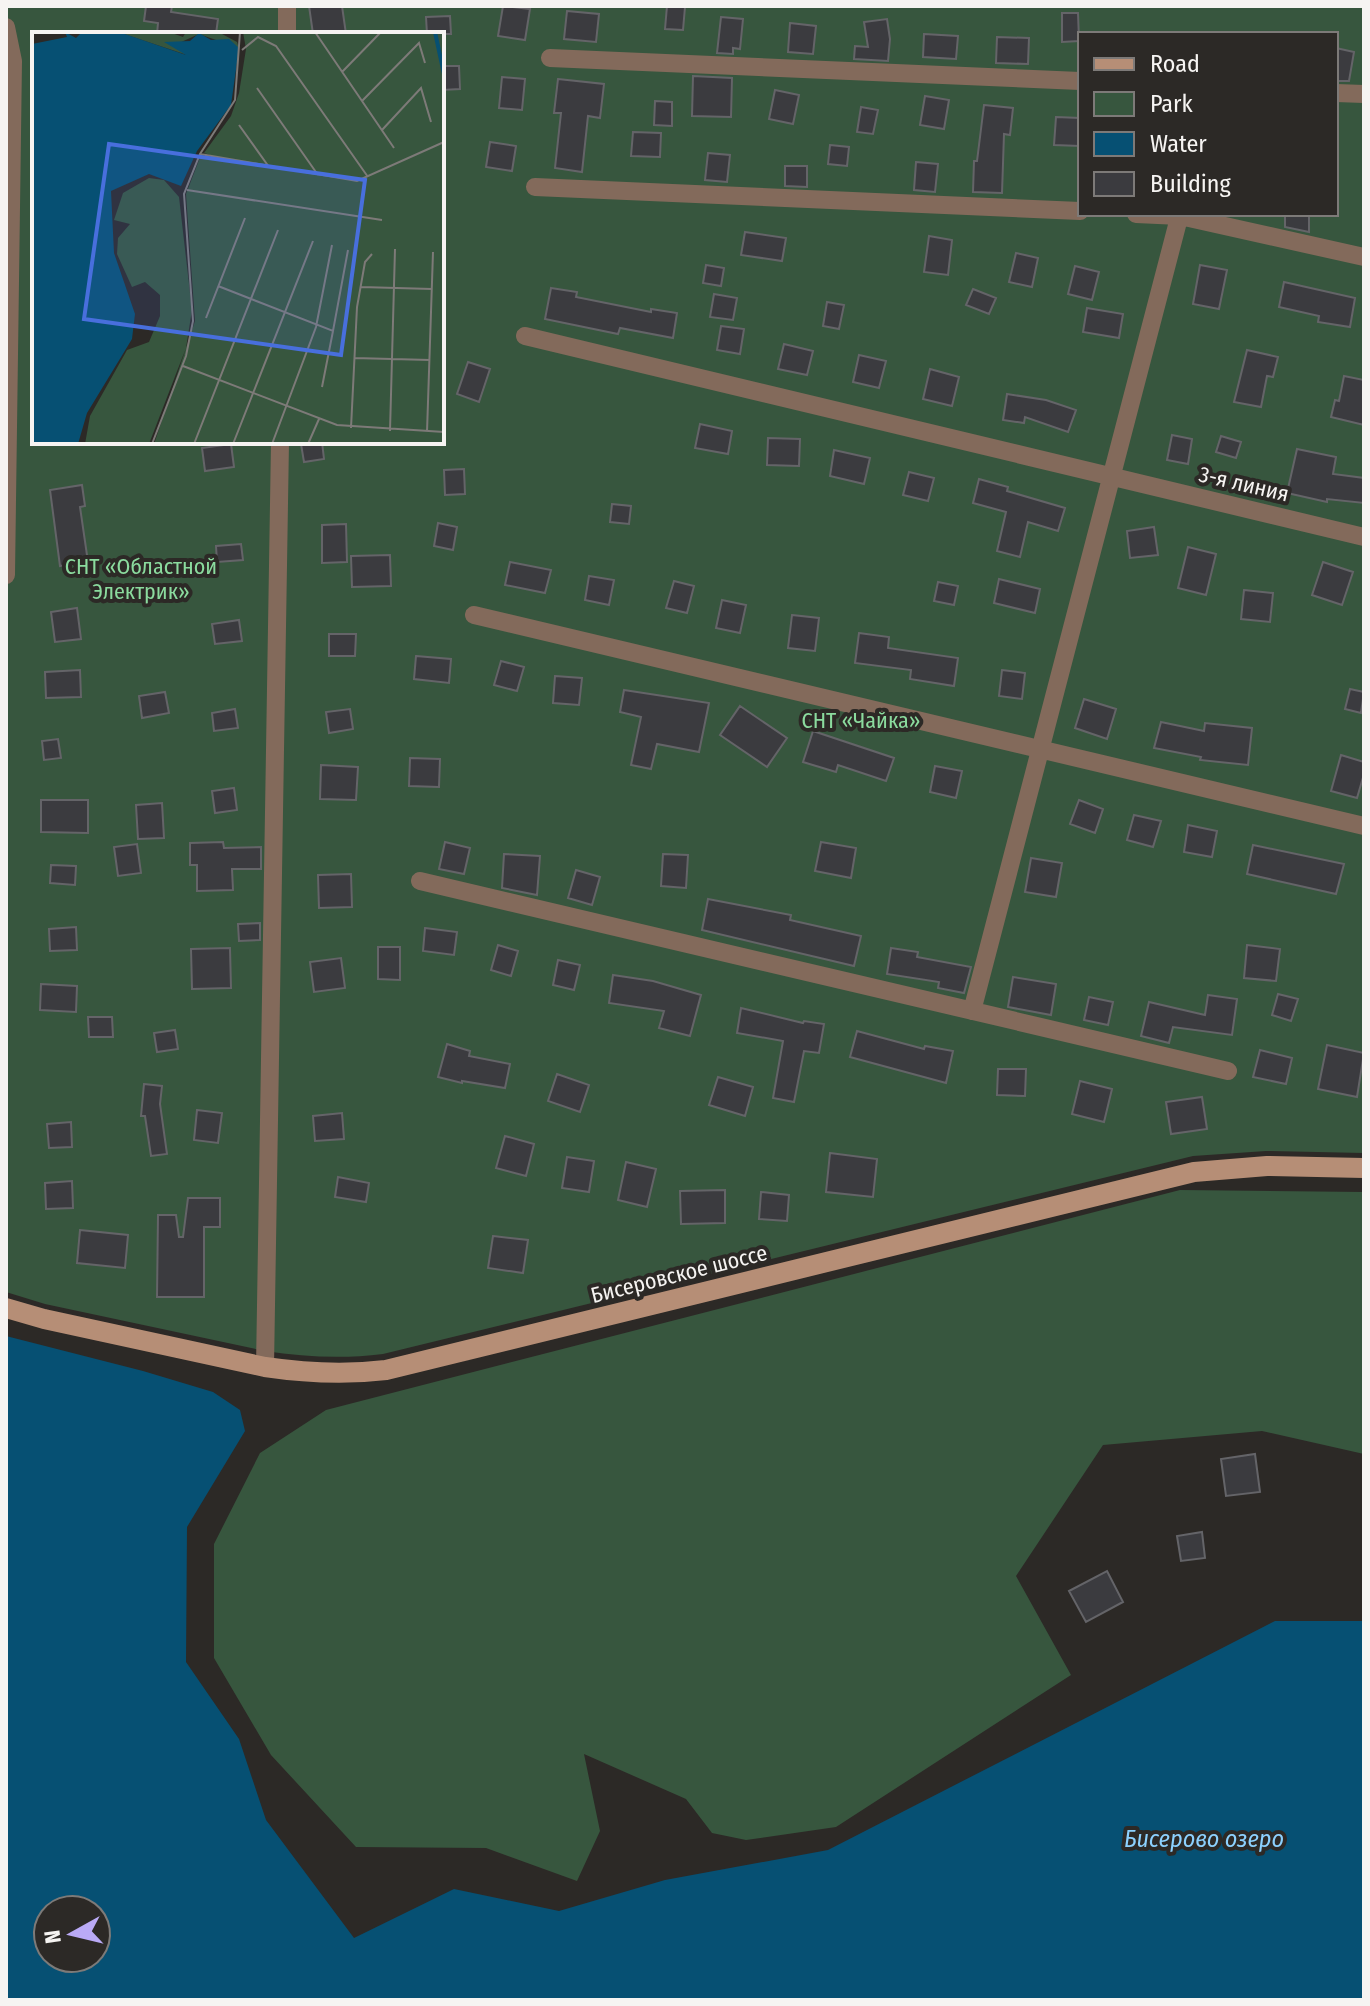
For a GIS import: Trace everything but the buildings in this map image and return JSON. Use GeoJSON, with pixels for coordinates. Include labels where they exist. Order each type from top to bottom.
{"type":"FeatureCollection","features":[{"type":"Feature","properties":{"kind":"main road","name":"Бисеровское шоссе"},"geometry":{"type":"LineString","coordinates":[[6,1308],[265,1367],[330,1374],[386,1370],[1194,1172],[1267,1166],[1364,1168]]}},
{"type":"Feature","properties":{"kind":"street"},"geometry":{"type":"LineString","coordinates":[[287,6],[287,32]]}},
{"type":"Feature","properties":{"kind":"street"},"geometry":{"type":"LineString","coordinates":[[6,27],[13,61],[6,575]]}},
{"type":"Feature","properties":{"kind":"street"},"geometry":{"type":"LineString","coordinates":[[550,58],[1078,81]]}},
{"type":"Feature","properties":{"kind":"street"},"geometry":{"type":"LineString","coordinates":[[1338,93],[1364,94]]}},
{"type":"Feature","properties":{"kind":"street"},"geometry":{"type":"LineString","coordinates":[[535,187],[1078,211]]}},
{"type":"Feature","properties":{"kind":"street"},"geometry":{"type":"LineString","coordinates":[[972,1011],[1180,216]]}},
{"type":"Feature","properties":{"kind":"street"},"geometry":{"type":"LineString","coordinates":[[1184,216],[1364,257]]}},
{"type":"Feature","properties":{"kind":"street","name":"3-я линия"},"geometry":{"type":"LineString","coordinates":[[525,336],[1364,537]]}},
{"type":"Feature","properties":{"kind":"street"},"geometry":{"type":"LineString","coordinates":[[265,1367],[280,444]]}},
{"type":"Feature","properties":{"kind":"street"},"geometry":{"type":"LineString","coordinates":[[474,615],[1364,826]]}},
{"type":"Feature","properties":{"kind":"street"},"geometry":{"type":"LineString","coordinates":[[420,881],[1228,1071]]}},
{"type":"Feature","properties":{"kind":"green space","name":"СНТ «Чайка»"},"geometry":{"type":"Polygon","coordinates":[[[6,6],[1364,6],[1364,1153],[1266,1151],[1193,1156],[368,1356],[324,1357],[265,1351],[45,1304],[6,1292],[6,6]]]}},
{"type":"Feature","properties":{"kind":"green space"},"geometry":{"type":"Polygon","coordinates":[[[1180,1190],[1364,1192],[1364,1454],[1262,1431],[1103,1445],[1016,1576],[1071,1675],[836,1827],[746,1840],[712,1833],[686,1799],[584,1754],[600,1831],[577,1881],[486,1848],[356,1847],[271,1755],[214,1658],[214,1544],[260,1453],[326,1410],[1180,1190]]]}},
{"type":"Feature","properties":{"kind":"water","name":"Бисерово озеро"},"geometry":{"type":"Polygon","coordinates":[[[6,1336],[213,1392],[240,1410],[245,1431],[187,1527],[186,1662],[239,1739],[266,1820],[354,1938],[454,1889],[559,1911],[665,1880],[828,1850],[1275,1621],[1364,1621],[1364,2000],[6,2000],[6,1336]]]}},
{"type":"Feature","properties":{"kind":"park label","name":"СНТ «Областной Электрик»"},"geometry":{"type":"Point","coordinates":[141,578]}}]}
